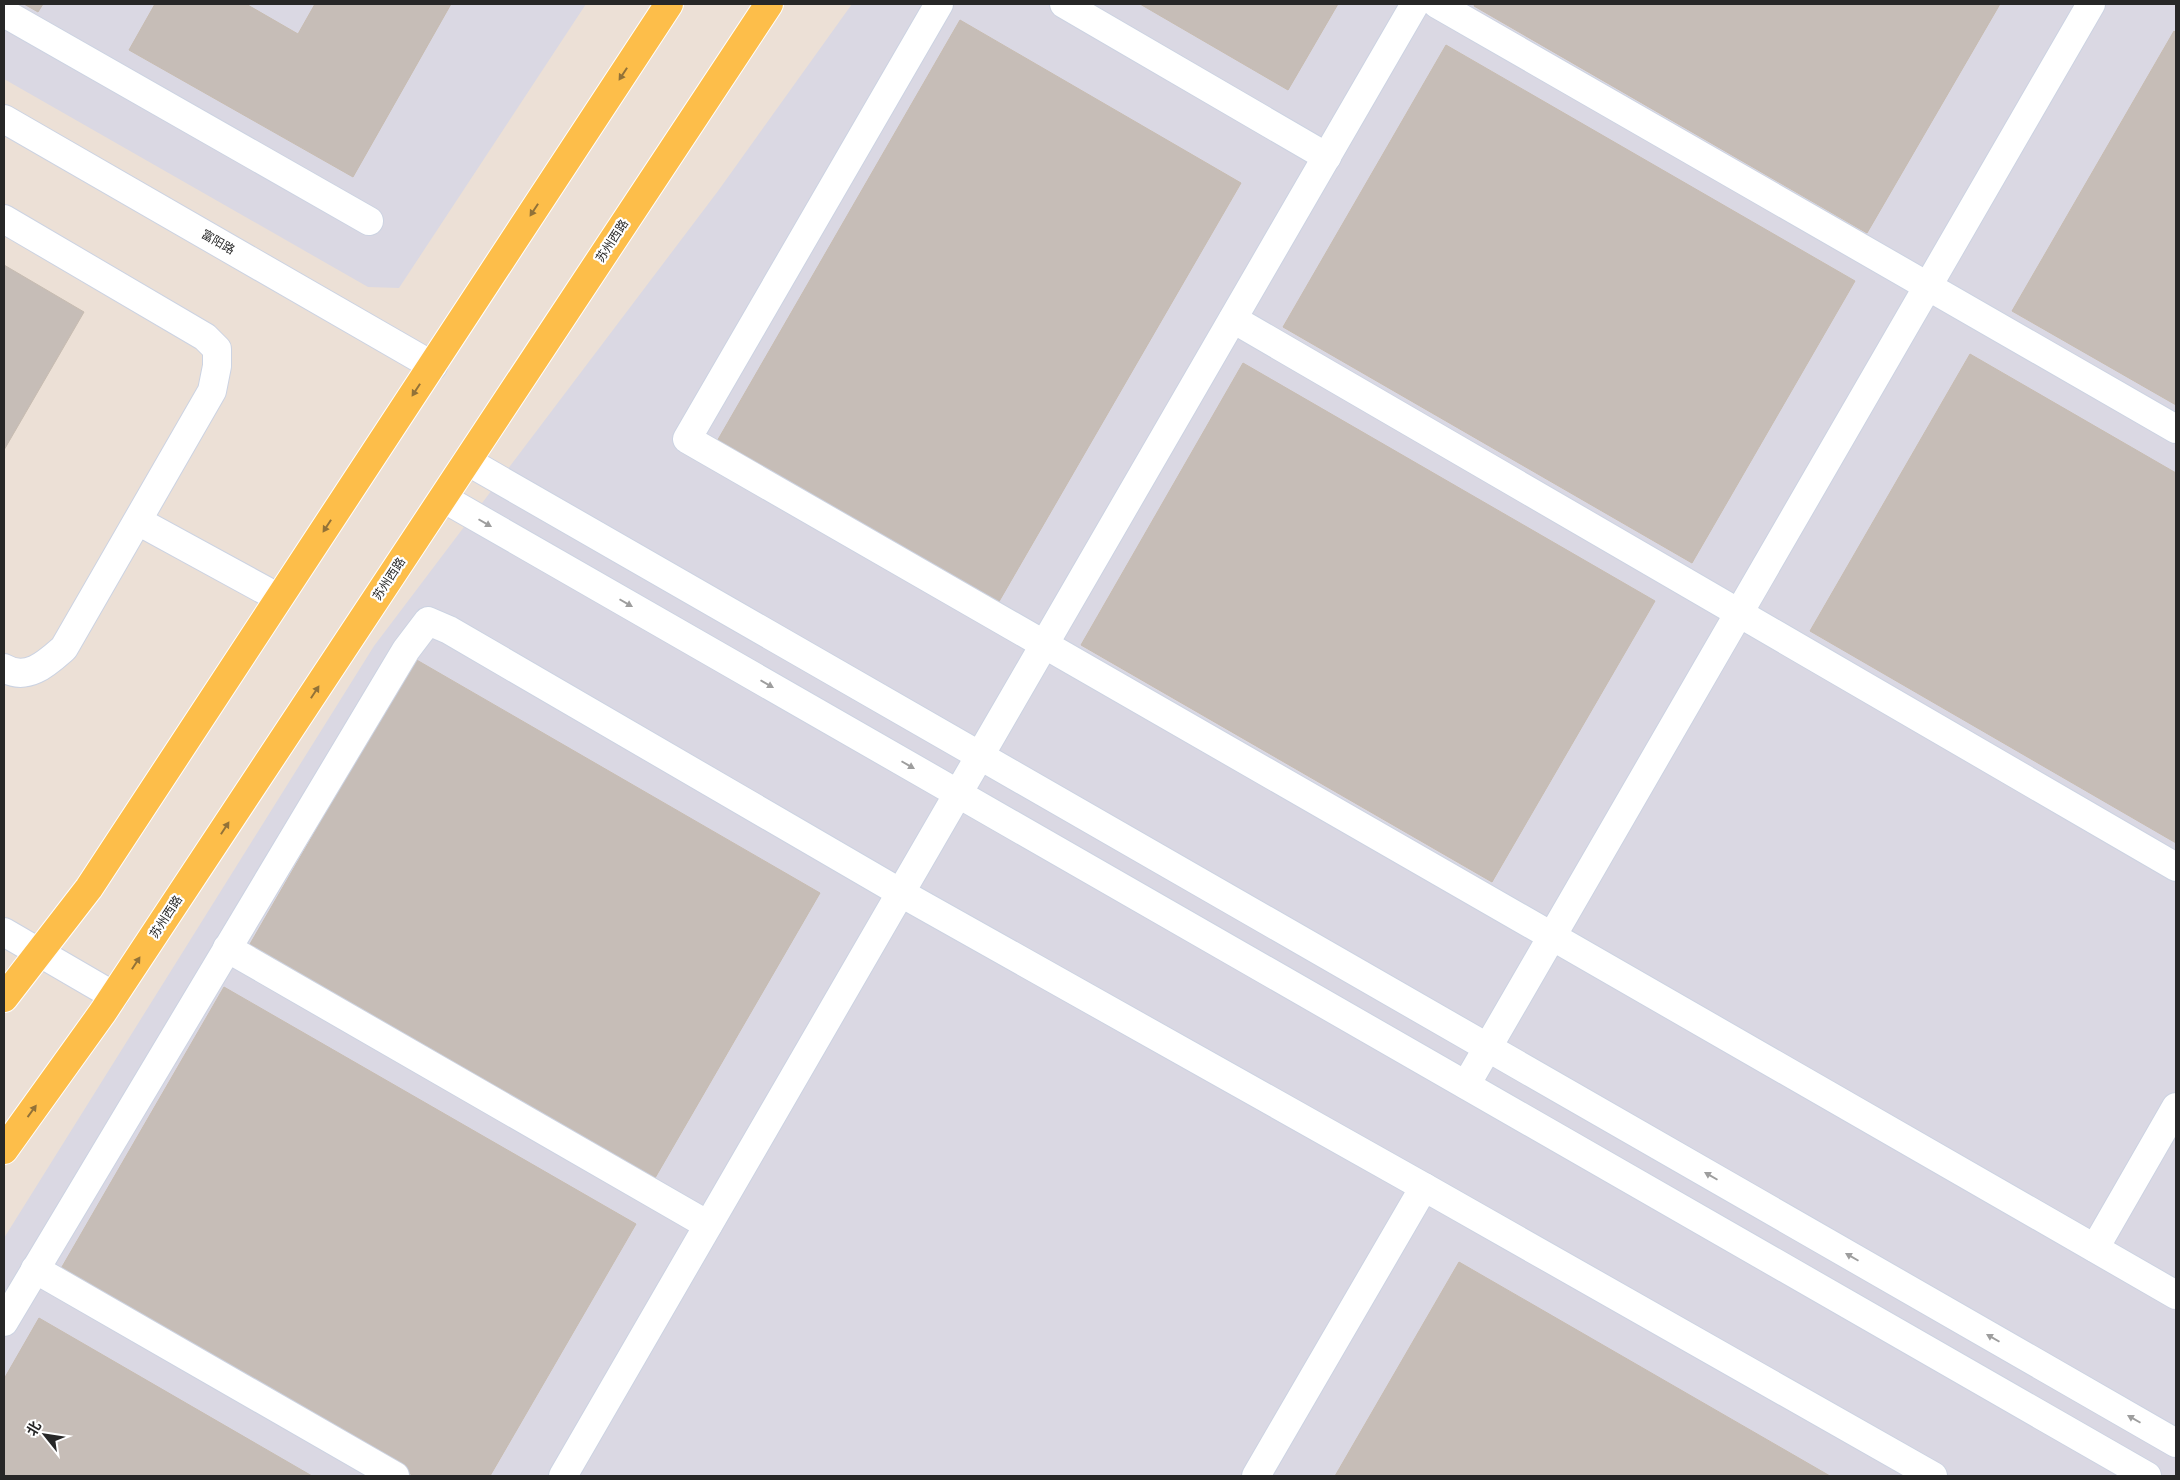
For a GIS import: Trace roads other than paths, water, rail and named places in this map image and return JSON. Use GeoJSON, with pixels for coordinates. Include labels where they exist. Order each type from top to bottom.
{"type":"FeatureCollection","features":[{"type":"Feature","properties":{"kind":"main road"},"geometry":{"type":"LineString","coordinates":[[4,998],[90,888],[669,4]]}},
{"type":"Feature","properties":{"kind":"main road","name":"苏州西路"},"geometry":{"type":"LineString","coordinates":[[4,1150],[114,996],[769,4]]}},
{"type":"Feature","properties":{"kind":"street"},"geometry":{"type":"LineString","coordinates":[[642,44],[658,4]]}},
{"type":"Feature","properties":{"kind":"street"},"geometry":{"type":"LineString","coordinates":[[939,4],[687,439],[2176,1295]]}},
{"type":"Feature","properties":{"kind":"street"},"geometry":{"type":"LineString","coordinates":[[1064,4],[1327,156]]}},
{"type":"Feature","properties":{"kind":"street"},"geometry":{"type":"LineString","coordinates":[[563,1476],[1415,4]]}},
{"type":"Feature","properties":{"kind":"street"},"geometry":{"type":"LineString","coordinates":[[1437,4],[2176,429]]}},
{"type":"Feature","properties":{"kind":"street"},"geometry":{"type":"LineString","coordinates":[[1466,1085],[2090,4]]}},
{"type":"Feature","properties":{"kind":"street"},"geometry":{"type":"LineString","coordinates":[[4,13],[369,221]]}},
{"type":"Feature","properties":{"kind":"street","name":"富阳路"},"geometry":{"type":"LineString","coordinates":[[4,119],[432,366]]}},
{"type":"Feature","properties":{"kind":"street"},"geometry":{"type":"LineString","coordinates":[[4,219],[205,337],[217,349],[217,366],[212,391],[64,648],[47,664],[30,672],[12,673],[4,668]]}},
{"type":"Feature","properties":{"kind":"street"},"geometry":{"type":"LineString","coordinates":[[1233,319],[2176,867]]}},
{"type":"Feature","properties":{"kind":"street"},"geometry":{"type":"LineString","coordinates":[[467,461],[2176,1443]]}},
{"type":"Feature","properties":{"kind":"street"},"geometry":{"type":"LineString","coordinates":[[443,498],[2147,1476]]}},
{"type":"Feature","properties":{"kind":"street"},"geometry":{"type":"LineString","coordinates":[[138,520],[279,598]]}},
{"type":"Feature","properties":{"kind":"street"},"geometry":{"type":"LineString","coordinates":[[4,1322],[406,650],[428,621],[458,635],[901,893],[1933,1476]]}},
{"type":"Feature","properties":{"kind":"street"},"geometry":{"type":"LineString","coordinates":[[4,932],[114,996]]}},
{"type":"Feature","properties":{"kind":"street"},"geometry":{"type":"LineString","coordinates":[[227,948],[708,1225]]}},
{"type":"Feature","properties":{"kind":"street"},"geometry":{"type":"LineString","coordinates":[[2095,1248],[2176,1107]]}},
{"type":"Feature","properties":{"kind":"street"},"geometry":{"type":"LineString","coordinates":[[1256,1476],[1424,1187]]}},
{"type":"Feature","properties":{"kind":"street"},"geometry":{"type":"LineString","coordinates":[[35,1269],[395,1476]]}}]}
